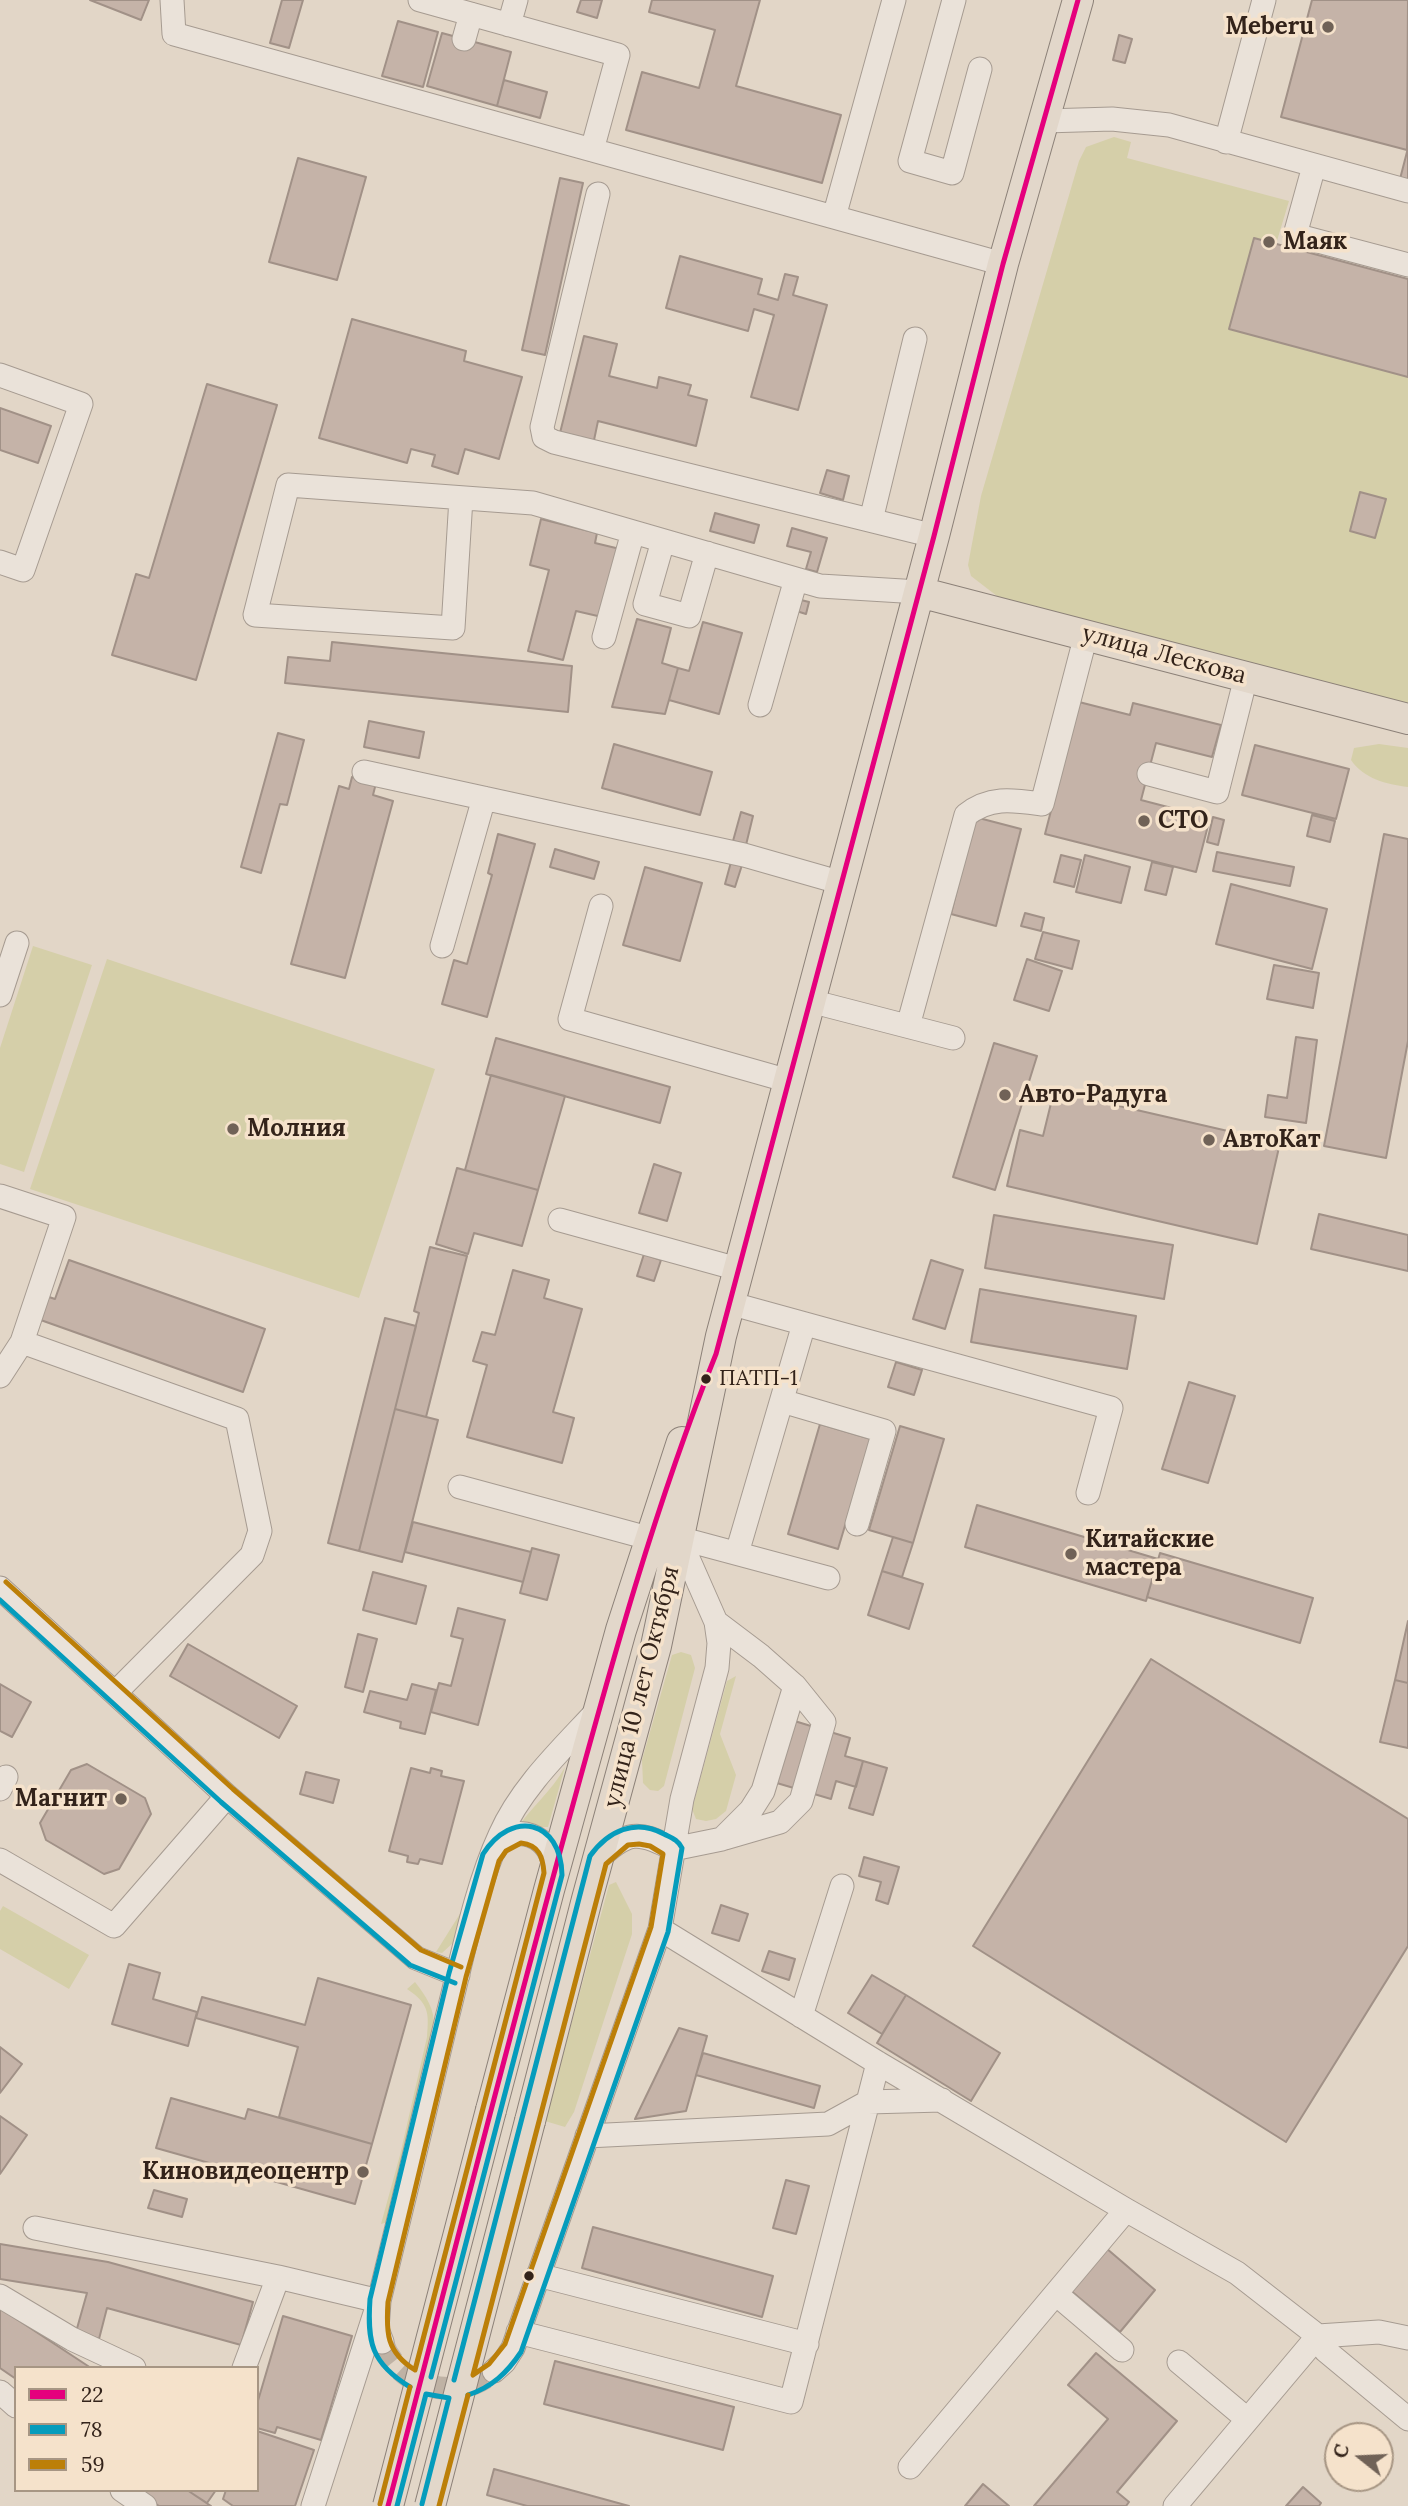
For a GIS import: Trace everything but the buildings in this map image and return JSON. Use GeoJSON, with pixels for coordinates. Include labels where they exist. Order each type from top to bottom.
{"type":"FeatureCollection","features":[{"type":"Feature","properties":{"kind":"main road","name":"улица 10 лет Октября"},"geometry":{"type":"LineString","coordinates":[[430,2506],[656,1646],[666,1539],[688,1423],[716,1354],[934,536],[1003,264],[1079,0]]}},
{"type":"Feature","properties":{"kind":"main road","name":"улица Лескова"},"geometry":{"type":"LineString","coordinates":[[919,592],[1408,719]]}},
{"type":"Feature","properties":{"kind":"main road","name":"улица 10 лет Октября"},"geometry":{"type":"LineString","coordinates":[[388,2506],[553,1874],[621,1630],[666,1539]]}},
{"type":"Feature","properties":{"kind":"street"},"geometry":{"type":"LineString","coordinates":[[172,0],[174,34],[447,101],[592,150],[1003,264]]}},
{"type":"Feature","properties":{"kind":"street"},"geometry":{"type":"LineString","coordinates":[[423,0],[618,55],[592,150]]}},
{"type":"Feature","properties":{"kind":"street"},"geometry":{"type":"LineString","coordinates":[[509,25],[516,0]]}},
{"type":"Feature","properties":{"kind":"street"},"geometry":{"type":"LineString","coordinates":[[834,217],[894,0]]}},
{"type":"Feature","properties":{"kind":"street"},"geometry":{"type":"LineString","coordinates":[[954,0],[909,161],[952,173],[981,69]]}},
{"type":"Feature","properties":{"kind":"street"},"geometry":{"type":"LineString","coordinates":[[1226,142],[1264,0]]}},
{"type":"Feature","properties":{"kind":"street"},"geometry":{"type":"LineString","coordinates":[[464,39],[471,14]]}},
{"type":"Feature","properties":{"kind":"street"},"geometry":{"type":"LineString","coordinates":[[1045,121],[1112,119],[1170,125],[1408,191]]}},
{"type":"Feature","properties":{"kind":"street"},"geometry":{"type":"LineString","coordinates":[[1314,166],[1296,235],[1408,265]]}},
{"type":"Feature","properties":{"kind":"street"},"geometry":{"type":"LineString","coordinates":[[598,194],[542,426],[544,437],[554,442],[934,536]]}},
{"type":"Feature","properties":{"kind":"street"},"geometry":{"type":"LineString","coordinates":[[871,520],[915,339]]}},
{"type":"Feature","properties":{"kind":"street"},"geometry":{"type":"LineString","coordinates":[[0,376],[81,404],[23,570],[0,562]]}},
{"type":"Feature","properties":{"kind":"street"},"geometry":{"type":"LineString","coordinates":[[461,498],[453,628],[256,615],[288,485],[533,503],[820,586],[919,592]]}},
{"type":"Feature","properties":{"kind":"street"},"geometry":{"type":"LineString","coordinates":[[604,637],[633,533]]}},
{"type":"Feature","properties":{"kind":"street"},"geometry":{"type":"LineString","coordinates":[[663,541],[645,604],[689,616],[707,553]]}},
{"type":"Feature","properties":{"kind":"street"},"geometry":{"type":"LineString","coordinates":[[760,705],[796,579]]}},
{"type":"Feature","properties":{"kind":"street"},"geometry":{"type":"LineString","coordinates":[[908,1026],[966,815],[978,805],[1010,799],[1042,804],[1086,635]]}},
{"type":"Feature","properties":{"kind":"street"},"geometry":{"type":"LineString","coordinates":[[1149,774],[1217,792],[1246,677]]}},
{"type":"Feature","properties":{"kind":"street"},"geometry":{"type":"LineString","coordinates":[[364,772],[744,855],[842,883]]}},
{"type":"Feature","properties":{"kind":"street"},"geometry":{"type":"LineString","coordinates":[[442,946],[484,798]]}},
{"type":"Feature","properties":{"kind":"street"},"geometry":{"type":"LineString","coordinates":[[601,906],[570,1019],[789,1081]]}},
{"type":"Feature","properties":{"kind":"street"},"geometry":{"type":"LineString","coordinates":[[0,995],[17,943]]}},
{"type":"Feature","properties":{"kind":"street"},"geometry":{"type":"LineString","coordinates":[[810,1001],[953,1038]]}},
{"type":"Feature","properties":{"kind":"street"},"geometry":{"type":"LineString","coordinates":[[0,1196],[64,1217],[22,1342],[0,1376]]}},
{"type":"Feature","properties":{"kind":"street"},"geometry":{"type":"LineString","coordinates":[[560,1220],[738,1269]]}},
{"type":"Feature","properties":{"kind":"street"},"geometry":{"type":"LineString","coordinates":[[729,1303],[1111,1408],[1088,1493]]}},
{"type":"Feature","properties":{"kind":"street"},"geometry":{"type":"LineString","coordinates":[[737,1553],[804,1324]]}},
{"type":"Feature","properties":{"kind":"street"},"geometry":{"type":"LineString","coordinates":[[22,1342],[237,1419],[260,1531],[252,1555],[114,1693]]}},
{"type":"Feature","properties":{"kind":"street"},"geometry":{"type":"LineString","coordinates":[[782,1401],[884,1431],[857,1524]]}},
{"type":"Feature","properties":{"kind":"street"},"geometry":{"type":"LineString","coordinates":[[460,1487],[666,1539],[737,1553],[828,1578]]}},
{"type":"Feature","properties":{"kind":"street"},"geometry":{"type":"LineString","coordinates":[[598,1859],[625,1837],[639,1835],[653,1838],[673,1849],[722,1839],[780,1822],[801,1801],[824,1722],[794,1686],[761,1656],[716,1622],[666,1539]]}},
{"type":"Feature","properties":{"kind":"street"},"geometry":{"type":"LineString","coordinates":[[0,1588],[227,1796],[416,1958],[458,1975]]}},
{"type":"Feature","properties":{"kind":"street"},"geometry":{"type":"LineString","coordinates":[[494,2371],[508,2355],[518,2332],[660,1929],[682,1800],[717,1668],[719,1643],[716,1622]]}},
{"type":"Feature","properties":{"kind":"street"},"geometry":{"type":"LineString","coordinates":[[722,1839],[751,1810],[763,1791],[794,1686]]}},
{"type":"Feature","properties":{"kind":"street"},"geometry":{"type":"LineString","coordinates":[[313,2506],[379,2301],[458,1975],[491,1857],[518,1802],[600,1708]]}},
{"type":"Feature","properties":{"kind":"street"},"geometry":{"type":"LineString","coordinates":[[0,1860],[114,1926],[227,1796]]}},
{"type":"Feature","properties":{"kind":"street"},"geometry":{"type":"LineString","coordinates":[[491,1857],[497,1846],[506,1838],[519,1834],[531,1835],[542,1840],[550,1850],[554,1862],[553,1874]]}},
{"type":"Feature","properties":{"kind":"street"},"geometry":{"type":"LineString","coordinates":[[802,2015],[842,1885]]}},
{"type":"Feature","properties":{"kind":"street"},"geometry":{"type":"LineString","coordinates":[[660,1929],[878,2063],[1237,2273],[1318,2336],[1326,2351],[1408,2419]]}},
{"type":"Feature","properties":{"kind":"street"},"geometry":{"type":"LineString","coordinates":[[518,2332],[791,2402],[878,2063]]}},
{"type":"Feature","properties":{"kind":"street"},"geometry":{"type":"LineString","coordinates":[[587,2136],[828,2124],[868,2102],[943,2100]]}},
{"type":"Feature","properties":{"kind":"street"},"geometry":{"type":"LineString","coordinates":[[910,2467],[1126,2210]]}},
{"type":"Feature","properties":{"kind":"street"},"geometry":{"type":"LineString","coordinates":[[35,2228],[278,2277],[379,2301]]}},
{"type":"Feature","properties":{"kind":"street"},"geometry":{"type":"LineString","coordinates":[[538,2275],[807,2344]]}},
{"type":"Feature","properties":{"kind":"street"},"geometry":{"type":"LineString","coordinates":[[245,2366],[278,2277]]}},
{"type":"Feature","properties":{"kind":"street"},"geometry":{"type":"LineString","coordinates":[[1056,2294],[1122,2350]]}},
{"type":"Feature","properties":{"kind":"street"},"geometry":{"type":"LineString","coordinates":[[0,2296],[72,2339],[130,2366]]}},
{"type":"Feature","properties":{"kind":"street"},"geometry":{"type":"LineString","coordinates":[[379,2301],[377,2329],[382,2342]]}},
{"type":"Feature","properties":{"kind":"street"},"geometry":{"type":"LineString","coordinates":[[1175,2506],[1318,2336],[1379,2332],[1408,2338]]}},
{"type":"Feature","properties":{"kind":"street"},"geometry":{"type":"LineString","coordinates":[[1180,2362],[1247,2419]]}},
{"type":"Feature","properties":{"kind":"street"},"geometry":{"type":"LineString","coordinates":[[0,2392],[14,2404]]}},
{"type":"Feature","properties":{"kind":"street"},"geometry":{"type":"LineString","coordinates":[[125,2492],[145,2506]]}},
{"type":"Feature","properties":{"kind":"shaded area"},"geometry":{"type":"Polygon","coordinates":[[[1114,137],[1131,142],[1127,158],[1289,201],[1276,244],[1254,238],[1229,329],[1408,377],[1408,710],[1006,603],[971,576],[968,565],[981,496],[1079,161],[1086,147],[1114,137]]]}},
{"type":"Feature","properties":{"kind":"shaded area"},"geometry":{"type":"Polygon","coordinates":[[[1379,744],[1408,748],[1408,787],[1369,776],[1351,760],[1354,748],[1379,744]]]}},
{"type":"Feature","properties":{"kind":"shaded area"},"geometry":{"type":"Polygon","coordinates":[[[33,946],[92,965],[24,1172],[0,1164],[0,1048],[33,946]]]}},
{"type":"Feature","properties":{"kind":"shaded area","name":"Молния"},"geometry":{"type":"Polygon","coordinates":[[[107,959],[435,1069],[359,1298],[30,1189],[107,959]]]}},
{"type":"Feature","properties":{"kind":"shaded area"},"geometry":{"type":"Polygon","coordinates":[[[681,1652],[691,1655],[695,1668],[664,1786],[658,1791],[650,1790],[643,1783],[642,1760],[672,1655],[681,1652]]]}},
{"type":"Feature","properties":{"kind":"shaded area"},"geometry":{"type":"Polygon","coordinates":[[[736,1676],[720,1734],[736,1775],[726,1811],[716,1819],[696,1819],[692,1809],[727,1681],[736,1676]]]}},
{"type":"Feature","properties":{"kind":"shaded area"},"geometry":{"type":"Polygon","coordinates":[[[565,1767],[548,1827],[515,1831],[554,1784],[565,1767]]]}},
{"type":"Feature","properties":{"kind":"shaded area"},"geometry":{"type":"Polygon","coordinates":[[[616,1882],[632,1914],[632,1934],[574,2112],[565,2127],[545,2121],[609,1885],[616,1882]]]}},
{"type":"Feature","properties":{"kind":"shaded area"},"geometry":{"type":"Polygon","coordinates":[[[468,1901],[455,1941],[442,1953],[436,1952],[468,1901]]]}},
{"type":"Feature","properties":{"kind":"shaded area"},"geometry":{"type":"Polygon","coordinates":[[[3,1906],[89,1955],[69,1989],[0,1949],[0,1911],[3,1906]]]}},
{"type":"Feature","properties":{"kind":"shaded area"},"geometry":{"type":"Polygon","coordinates":[[[415,1982],[429,2003],[434,2028],[388,2222],[381,2224],[427,2037],[428,2021],[424,2004],[407,1989],[415,1982]]]}},
{"type":"Feature","properties":{"kind":"tunnel"},"geometry":{"type":"LineString","coordinates":[[382,2342],[401,2371],[430,2386],[463,2387],[494,2371]]}},
{"type":"Feature","properties":{"kind":"transit line","name":"22"},"geometry":{"type":"LineString","coordinates":[[388,2506],[602,1701],[673,1468],[716,1354],[934,536],[1003,264],[1078,0]]}},
{"type":"Feature","properties":{"kind":"transit line","name":"59"},"geometry":{"type":"LineString","coordinates":[[6,1582],[233,1789],[421,1950],[461,1967]]}},
{"type":"Feature","properties":{"kind":"transit line","name":"78"},"geometry":{"type":"LineString","coordinates":[[0,1600],[221,1802],[410,1965],[455,1983]]}},
{"type":"Feature","properties":{"kind":"transit line","name":"78"},"geometry":{"type":"LineString","coordinates":[[410,2387],[387,2369],[374,2350],[370,2328],[370,2299],[449,1973],[483,1854],[507,1831],[520,1826],[533,1827],[544,1832],[553,1842],[560,1856],[562,1875],[431,2377]]}},
{"type":"Feature","properties":{"kind":"transit line","name":"78"},"geometry":{"type":"LineString","coordinates":[[454,2380],[590,1856],[605,1840],[623,1830],[633,1827],[653,1829],[679,1843],[682,1848],[668,1932],[521,2352],[498,2378],[468,2395]]}},
{"type":"Feature","properties":{"kind":"transit line","name":"59"},"geometry":{"type":"LineString","coordinates":[[521,1843],[536,1849],[543,1862],[544,1873],[415,2370],[405,2363],[393,2348],[387,2323],[388,2302],[466,1977],[499,1861],[506,1851],[521,1843]]}},
{"type":"Feature","properties":{"kind":"transit line","name":"59"},"geometry":{"type":"LineString","coordinates":[[639,1844],[650,1846],[663,1854],[651,1927],[505,2344],[489,2364],[473,2375],[606,1864],[628,1845],[639,1844]]}},
{"type":"Feature","properties":{"kind":"transit line","name":"59"},"geometry":{"type":"LineString","coordinates":[[380,2504],[410,2387]]}},
{"type":"Feature","properties":{"kind":"transit line","name":"78"},"geometry":{"type":"LineString","coordinates":[[397,2506],[426,2394],[449,2398],[422,2504]]}},
{"type":"Feature","properties":{"kind":"transit line","name":"59"},"geometry":{"type":"LineString","coordinates":[[439,2506],[468,2395]]}},
{"type":"Feature","properties":{"kind":"place","name":"Meberu"},"geometry":{"type":"Point","coordinates":[1328,27]}},
{"type":"Feature","properties":{"kind":"place","name":"Маяк"},"geometry":{"type":"Point","coordinates":[1269,242]}},
{"type":"Feature","properties":{"kind":"place","name":"СТО"},"geometry":{"type":"Point","coordinates":[1144,821]}},
{"type":"Feature","properties":{"kind":"place","name":"Авто-Радуга"},"geometry":{"type":"Point","coordinates":[1005,1095]}},
{"type":"Feature","properties":{"kind":"place","name":"Молния"},"geometry":{"type":"Point","coordinates":[233,1129]}},
{"type":"Feature","properties":{"kind":"place","name":"АвтоКат"},"geometry":{"type":"Point","coordinates":[1209,1140]}},
{"type":"Feature","properties":{"kind":"place","name":"ПАТП-1"},"geometry":{"type":"Point","coordinates":[706,1379]}},
{"type":"Feature","properties":{"kind":"place","name":"Китайские мастера"},"geometry":{"type":"Point","coordinates":[1071,1554]}},
{"type":"Feature","properties":{"kind":"place","name":"Магнит"},"geometry":{"type":"Point","coordinates":[121,1799]}},
{"type":"Feature","properties":{"kind":"place","name":"Киновидеоцентр"},"geometry":{"type":"Point","coordinates":[363,2172]}}]}
